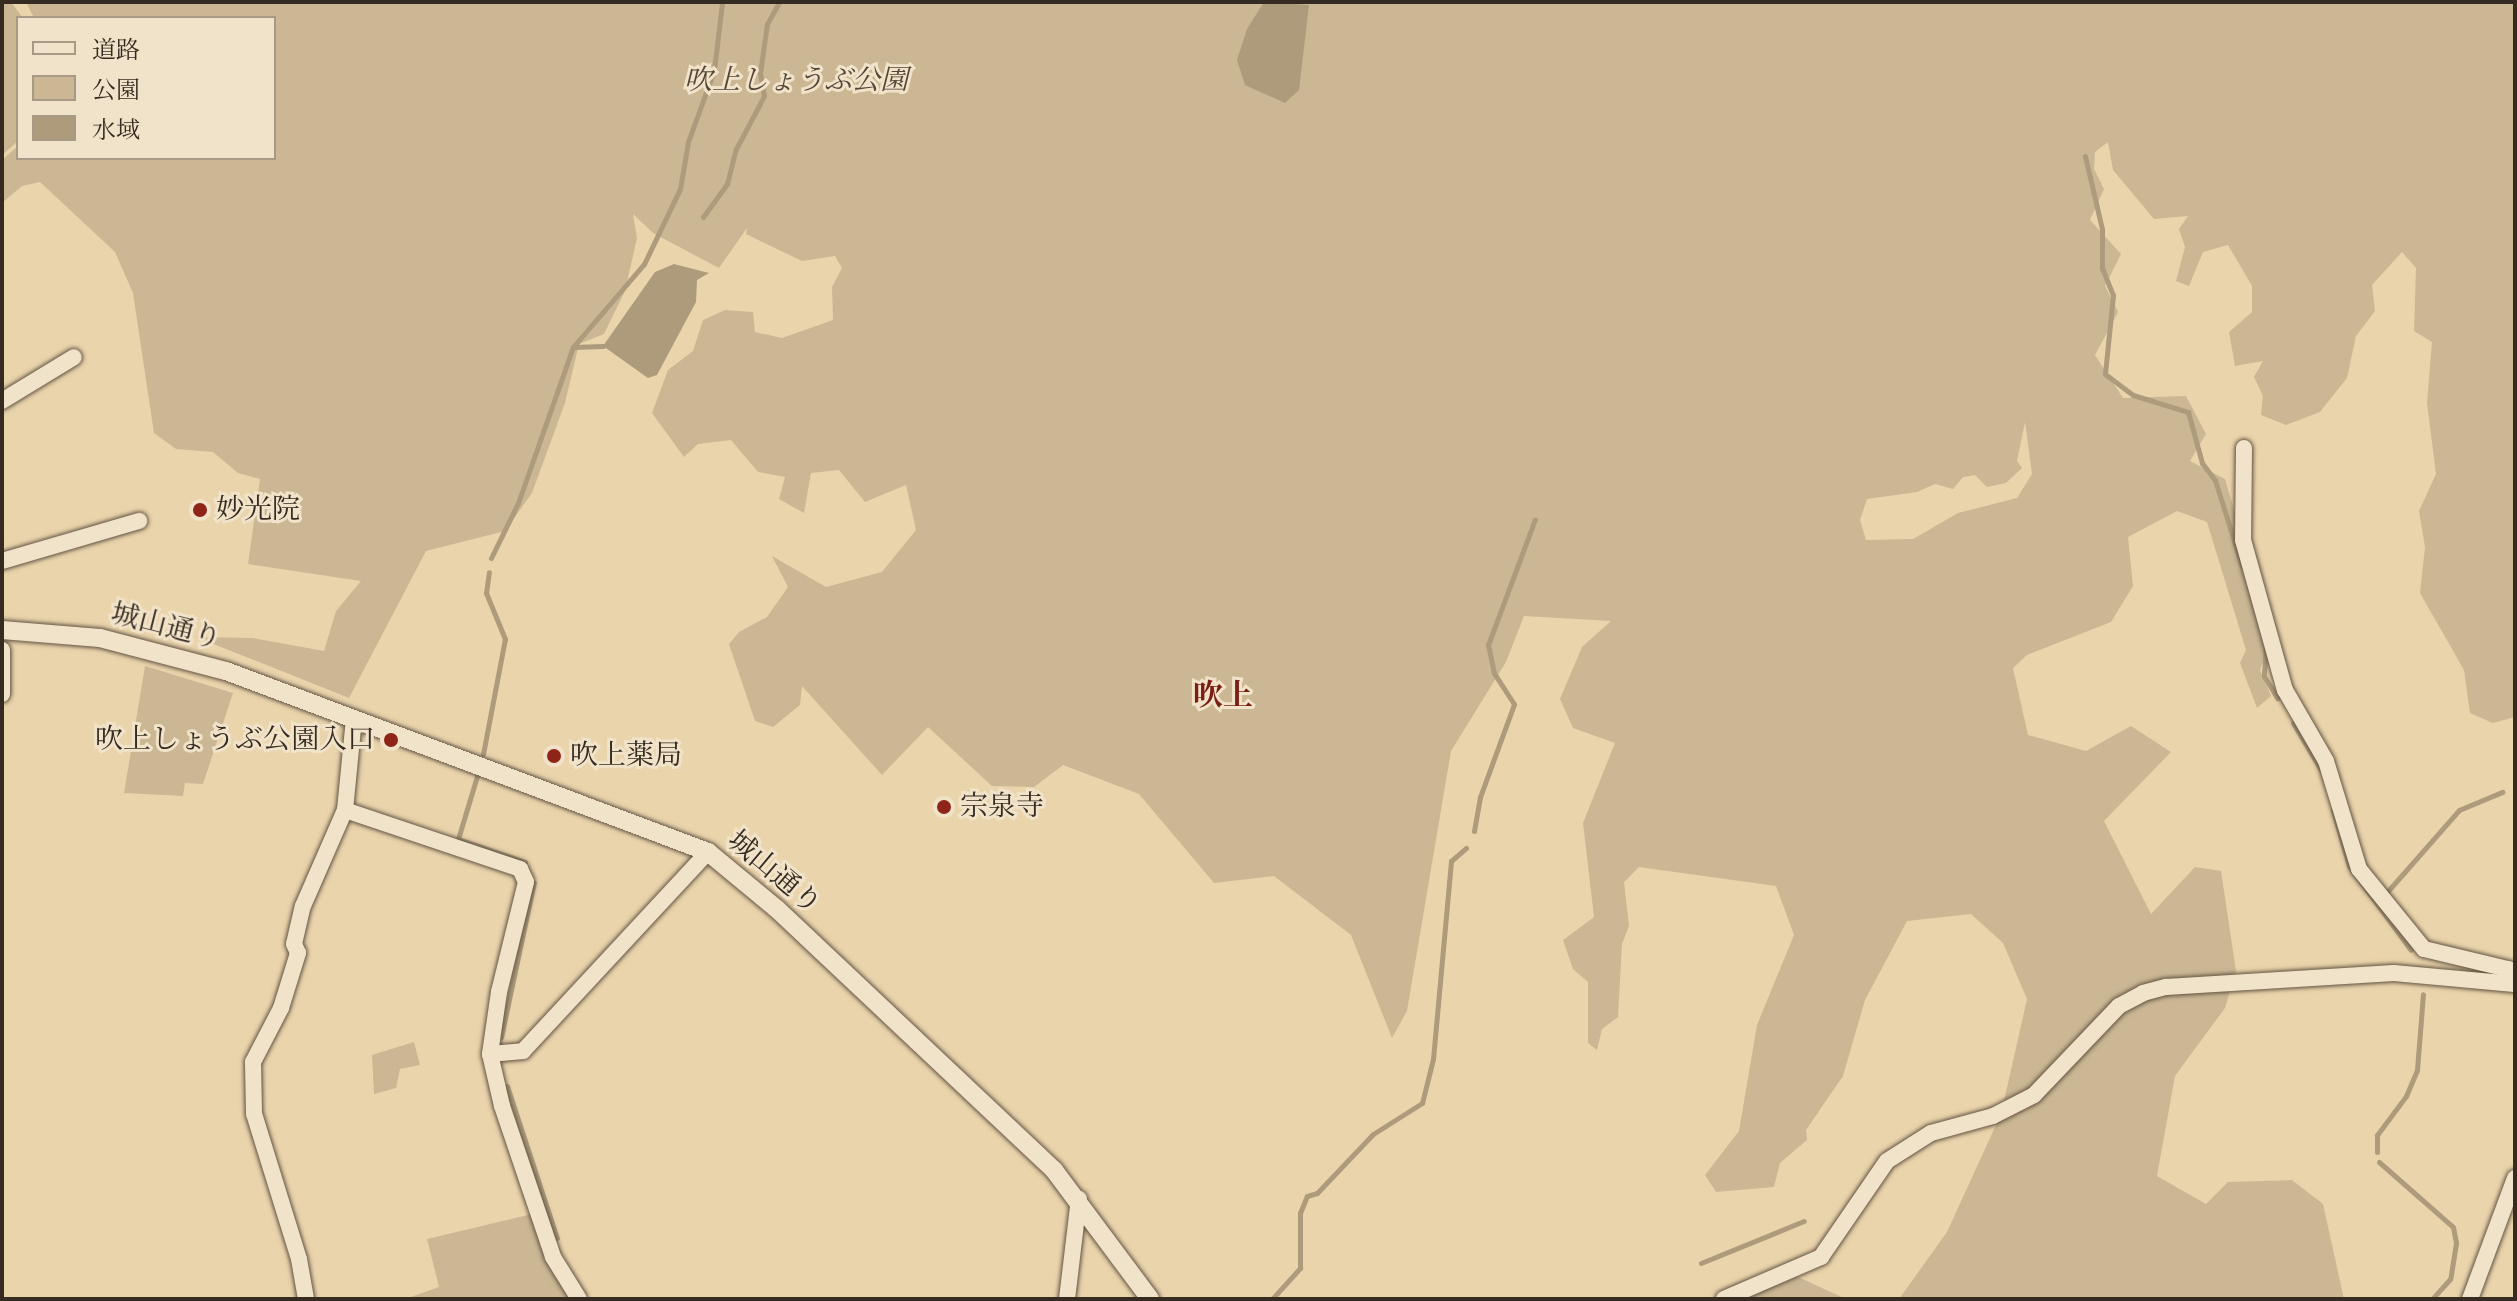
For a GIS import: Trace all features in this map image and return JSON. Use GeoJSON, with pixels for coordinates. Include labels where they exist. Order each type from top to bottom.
{"type":"FeatureCollection","features":[{"type":"Feature","properties":{"kind":"street"},"geometry":{"type":"LineString","coordinates":[[2,401],[74,357]]}},
{"type":"Feature","properties":{"kind":"street"},"geometry":{"type":"LineString","coordinates":[[2244,448],[2243,540],[2285,690],[2326,761],[2359,869],[2424,949],[2508,969],[2515,982]]}},
{"type":"Feature","properties":{"kind":"street"},"geometry":{"type":"LineString","coordinates":[[2,561],[139,521]]}},
{"type":"Feature","properties":{"kind":"street","name":"城山通り"},"geometry":{"type":"LineString","coordinates":[[2,630],[24,628],[137,646],[226,671],[708,852],[777,909],[1079,1199],[1150,1299]]}},
{"type":"Feature","properties":{"kind":"street"},"geometry":{"type":"LineString","coordinates":[[2,650],[2,694]]}},
{"type":"Feature","properties":{"kind":"street"},"geometry":{"type":"LineString","coordinates":[[306,1299],[299,1259],[254,1114],[253,1062],[281,1008],[298,953],[294,944],[303,906],[345,810],[354,719]]}},
{"type":"Feature","properties":{"kind":"street"},"geometry":{"type":"LineString","coordinates":[[345,810],[520,869],[526,882],[499,992],[490,1054],[502,1106],[553,1257],[579,1299]]}},
{"type":"Feature","properties":{"kind":"street"},"geometry":{"type":"LineString","coordinates":[[490,1054],[523,1051],[708,852]]}},
{"type":"Feature","properties":{"kind":"street"},"geometry":{"type":"LineString","coordinates":[[1724,1299],[1821,1257],[1832,1248],[1872,1176],[1887,1161],[1931,1133],[1993,1116],[2034,1095],[2119,1006],[2143,993],[2166,987],[2394,973],[2515,982]]}},
{"type":"Feature","properties":{"kind":"street"},"geometry":{"type":"LineString","coordinates":[[2470,1299],[2515,1178]]}},
{"type":"Feature","properties":{"kind":"street"},"geometry":{"type":"LineString","coordinates":[[1067,1299],[1079,1199]]}},
{"type":"Feature","properties":{"kind":"green space"},"geometry":{"type":"Polygon","coordinates":[[[2,2],[11,2],[22,16],[16,16],[16,143],[2,155],[2,2]]]}},
{"type":"Feature","properties":{"kind":"green space","name":"吹上しょうぶ公園"},"geometry":{"type":"Polygon","coordinates":[[[26,2],[2515,2],[2515,717],[2493,723],[2470,713],[2464,670],[2420,593],[2425,547],[2419,511],[2436,474],[2427,403],[2432,342],[2414,331],[2416,268],[2402,252],[2372,285],[2375,311],[2356,336],[2347,378],[2320,412],[2286,425],[2261,415],[2263,396],[2254,377],[2263,361],[2235,366],[2229,332],[2252,312],[2252,286],[2228,245],[2203,252],[2189,286],[2176,281],[2185,247],[2179,229],[2188,216],[2154,219],[2113,170],[2108,142],[2095,152],[2094,169],[2104,189],[2090,220],[2121,254],[2105,286],[2118,312],[2095,355],[2123,398],[2186,396],[2206,434],[2190,461],[2225,479],[2270,641],[2260,670],[2271,696],[2257,708],[2240,663],[2246,650],[2207,522],[2177,511],[2128,537],[2133,586],[2111,622],[2027,655],[2013,668],[2028,735],[2086,751],[2131,726],[2171,752],[2104,821],[2151,914],[2195,867],[2221,871],[2236,971],[2225,1008],[2175,1076],[2157,1176],[2206,1204],[2228,1182],[2292,1180],[2323,1204],[2344,1299],[1899,1299],[1947,1232],[2001,1114],[2027,999],[2003,943],[1971,914],[1907,921],[1865,1000],[1843,1076],[1806,1130],[1807,1140],[1780,1163],[1774,1187],[1716,1192],[1705,1175],[1739,1131],[1757,1025],[1794,935],[1776,886],[1639,867],[1624,882],[1629,926],[1622,944],[1618,1017],[1602,1029],[1597,1050],[1588,1043],[1588,982],[1573,969],[1563,940],[1594,917],[1583,823],[1615,743],[1573,728],[1560,699],[1582,647],[1611,621],[1524,616],[1506,662],[1451,751],[1407,1011],[1392,1038],[1351,935],[1274,876],[1214,883],[1139,794],[1063,765],[1034,787],[992,786],[928,727],[882,775],[802,686],[800,705],[773,727],[755,721],[729,644],[739,632],[767,617],[788,587],[772,556],[826,587],[882,572],[916,530],[906,485],[865,502],[839,470],[811,473],[804,513],[779,499],[785,477],[758,472],[731,440],[698,444],[684,457],[652,413],[668,370],[693,351],[703,320],[725,310],[753,312],[755,332],[782,338],[833,320],[832,287],[842,268],[835,256],[802,261],[746,234],[747,228],[719,268],[653,233],[633,214],[637,238],[625,291],[604,334],[579,344],[565,403],[532,493],[505,531],[426,551],[349,698],[196,637],[253,638],[324,651],[336,611],[361,581],[248,564],[260,479],[238,473],[213,452],[176,449],[154,433],[133,293],[115,252],[40,182],[22,186],[2,203],[2,160],[16,148],[16,160],[276,160],[276,16],[33,16],[26,2]],[[2025,422],[2017,461],[2022,468],[2006,483],[1987,487],[1975,475],[1963,477],[1953,489],[1935,484],[1917,492],[1867,499],[1860,520],[1866,540],[1913,539],[1958,513],[2017,498],[2032,474],[2025,422]]]}},
{"type":"Feature","properties":{"kind":"green space"},"geometry":{"type":"Polygon","coordinates":[[[145,666],[233,693],[203,784],[185,783],[183,796],[124,793],[145,666]]]}},
{"type":"Feature","properties":{"kind":"green space"},"geometry":{"type":"Polygon","coordinates":[[[414,1042],[420,1065],[400,1069],[396,1088],[374,1094],[372,1055],[414,1042]]]}},
{"type":"Feature","properties":{"kind":"green space"},"geometry":{"type":"Polygon","coordinates":[[[532,1214],[550,1265],[569,1299],[405,1299],[439,1287],[427,1239],[532,1214]]]}},
{"type":"Feature","properties":{"kind":"green space"},"geometry":{"type":"Polygon","coordinates":[[[1796,1276],[1846,1299],[1739,1299],[1796,1276]]]}},
{"type":"Feature","properties":{"kind":"water"},"geometry":{"type":"Polygon","coordinates":[[[1264,2],[1309,5],[1299,90],[1285,103],[1245,85],[1237,60],[1247,29],[1264,2]]]}},
{"type":"Feature","properties":{"kind":"water"},"geometry":{"type":"Polygon","coordinates":[[[674,264],[709,273],[697,280],[696,302],[657,375],[648,378],[603,346],[655,272],[674,264]]]}},
{"type":"Feature","properties":{"kind":"waterway"},"geometry":{"type":"LineString","coordinates":[[703,217],[727,184],[736,149],[764,96],[760,73],[767,24],[779,2]]}},
{"type":"Feature","properties":{"kind":"waterway"},"geometry":{"type":"LineString","coordinates":[[491,558],[518,503],[573,347],[644,264],[680,189],[688,142],[714,70],[722,3]]}},
{"type":"Feature","properties":{"kind":"waterway"},"geometry":{"type":"LineString","coordinates":[[2085,156],[2102,229],[2102,268],[2113,295],[2105,374],[2133,395],[2188,412],[2202,463],[2215,480],[2242,566]]}},
{"type":"Feature","properties":{"kind":"waterway"},"geometry":{"type":"LineString","coordinates":[[573,347],[603,346]]}},
{"type":"Feature","properties":{"kind":"waterway"},"geometry":{"type":"LineString","coordinates":[[1474,831],[1480,797],[1514,704],[1494,673],[1488,645],[1535,519]]}},
{"type":"Feature","properties":{"kind":"waterway"},"geometry":{"type":"LineString","coordinates":[[483,754],[505,639],[486,593],[489,572]]}},
{"type":"Feature","properties":{"kind":"waterway"},"geometry":{"type":"LineString","coordinates":[[2266,645],[2264,676],[2277,698]]}},
{"type":"Feature","properties":{"kind":"waterway"},"geometry":{"type":"LineString","coordinates":[[2293,723],[2321,770]]}},
{"type":"Feature","properties":{"kind":"waterway"},"geometry":{"type":"LineString","coordinates":[[477,776],[458,839],[525,862]]}},
{"type":"Feature","properties":{"kind":"waterway"},"geometry":{"type":"LineString","coordinates":[[2387,892],[2459,810],[2502,792]]}},
{"type":"Feature","properties":{"kind":"waterway"},"geometry":{"type":"LineString","coordinates":[[2333,810],[2349,866],[2411,950]]}},
{"type":"Feature","properties":{"kind":"waterway"},"geometry":{"type":"LineString","coordinates":[[1272,1299],[1300,1268],[1300,1213],[1307,1196],[1317,1193],[1373,1134],[1422,1103],[1433,1059],[1451,861],[1466,848]]}},
{"type":"Feature","properties":{"kind":"waterway"},"geometry":{"type":"LineString","coordinates":[[501,1037],[534,882]]}},
{"type":"Feature","properties":{"kind":"waterway"},"geometry":{"type":"LineString","coordinates":[[2377,1152],[2377,1135],[2406,1096],[2417,1070],[2423,994]]}},
{"type":"Feature","properties":{"kind":"waterway"},"geometry":{"type":"LineString","coordinates":[[507,1086],[557,1238]]}},
{"type":"Feature","properties":{"kind":"waterway"},"geometry":{"type":"LineString","coordinates":[[2379,1162],[2453,1227],[2456,1243],[2450,1279],[2432,1299]]}},
{"type":"Feature","properties":{"kind":"waterway"},"geometry":{"type":"LineString","coordinates":[[1701,1263],[1804,1221]]}},
{"type":"Feature","properties":{"kind":"place","name":"妙光院"},"geometry":{"type":"Point","coordinates":[200,510]}},
{"type":"Feature","properties":{"kind":"place","name":"吹上しょうぶ公園入口"},"geometry":{"type":"Point","coordinates":[391,740]}},
{"type":"Feature","properties":{"kind":"place","name":"吹上薬局"},"geometry":{"type":"Point","coordinates":[554,756]}},
{"type":"Feature","properties":{"kind":"place","name":"宗泉寺"},"geometry":{"type":"Point","coordinates":[944,807]}},
{"type":"Feature","properties":{"kind":"district","name":"吹上"},"geometry":{"type":"Point","coordinates":[1223,696]}}]}
